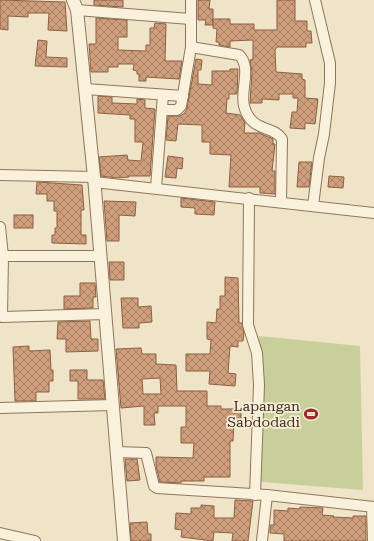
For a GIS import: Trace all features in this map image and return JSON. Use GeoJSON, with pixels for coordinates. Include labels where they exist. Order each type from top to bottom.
{"type":"FeatureCollection","features":[{"type":"Feature","properties":{"kind":"street"},"geometry":{"type":"LineString","coordinates":[[162,110],[179,110],[183,96],[191,47],[191,0]]}},
{"type":"Feature","properties":{"kind":"street"},"geometry":{"type":"LineString","coordinates":[[314,206],[319,158],[324,134],[330,83],[330,63],[315,0]]}},
{"type":"Feature","properties":{"kind":"street"},"geometry":{"type":"LineString","coordinates":[[124,541],[86,89],[75,5],[190,19]]}},
{"type":"Feature","properties":{"kind":"street"},"geometry":{"type":"LineString","coordinates":[[191,47],[238,55],[243,59],[245,67],[243,97],[244,107],[254,124],[276,133],[282,139],[281,202]]}},
{"type":"Feature","properties":{"kind":"street"},"geometry":{"type":"LineString","coordinates":[[86,89],[183,96]]}},
{"type":"Feature","properties":{"kind":"street"},"geometry":{"type":"LineString","coordinates":[[156,188],[163,95]]}},
{"type":"Feature","properties":{"kind":"street"},"geometry":{"type":"LineString","coordinates":[[0,175],[94,179],[156,188],[374,213]]}},
{"type":"Feature","properties":{"kind":"street"},"geometry":{"type":"LineString","coordinates":[[249,198],[248,326],[258,353],[259,384],[255,495]]}},
{"type":"Feature","properties":{"kind":"street"},"geometry":{"type":"LineString","coordinates":[[0,227],[3,256],[2,317],[106,314]]}},
{"type":"Feature","properties":{"kind":"street"},"geometry":{"type":"LineString","coordinates":[[3,256],[100,256]]}},
{"type":"Feature","properties":{"kind":"street"},"geometry":{"type":"LineString","coordinates":[[0,408],[113,405]]}},
{"type":"Feature","properties":{"kind":"street"},"geometry":{"type":"LineString","coordinates":[[117,452],[146,453],[154,486],[157,488],[267,495],[373,507],[374,541]]}},
{"type":"Feature","properties":{"kind":"street"},"geometry":{"type":"LineString","coordinates":[[262,541],[267,495]]}},
{"type":"Feature","properties":{"kind":"street"},"geometry":{"type":"LineString","coordinates":[[0,533],[35,541]]}},
{"type":"Feature","properties":{"kind":"green space","name":"Lapangan Sabdodadi"},"geometry":{"type":"Polygon","coordinates":[[[259,336],[360,346],[363,490],[261,482],[259,336]]]}},
{"type":"Feature","properties":{"kind":"building"},"geometry":{"type":"Polygon","coordinates":[[[0,0],[65,2],[67,31],[48,30],[49,13],[28,13],[28,17],[8,16],[8,30],[0,29],[0,0]]]}},
{"type":"Feature","properties":{"kind":"building"},"geometry":{"type":"Polygon","coordinates":[[[94,0],[123,0],[123,7],[94,5],[94,0]]]}},
{"type":"Feature","properties":{"kind":"building"},"geometry":{"type":"Polygon","coordinates":[[[198,0],[210,0],[209,9],[213,9],[213,25],[205,25],[206,20],[198,20],[198,0]]]}},
{"type":"Feature","properties":{"kind":"building"},"geometry":{"type":"Polygon","coordinates":[[[277,0],[295,0],[295,21],[307,21],[307,31],[311,31],[312,43],[306,43],[306,47],[277,47],[275,50],[276,72],[302,74],[302,79],[305,80],[305,98],[318,99],[315,124],[305,123],[305,129],[290,128],[292,112],[297,112],[298,98],[293,98],[293,94],[279,94],[279,100],[262,99],[262,103],[250,103],[252,72],[250,60],[253,59],[253,40],[230,41],[230,47],[219,45],[219,42],[216,42],[217,29],[213,28],[213,19],[230,19],[230,24],[254,24],[254,30],[277,30],[277,0]]]}},
{"type":"Feature","properties":{"kind":"building"},"geometry":{"type":"Polygon","coordinates":[[[96,18],[127,20],[127,37],[118,37],[118,50],[146,51],[146,45],[150,45],[150,28],[154,28],[155,23],[166,24],[165,61],[182,61],[179,79],[146,77],[146,81],[139,81],[139,74],[137,74],[137,71],[133,70],[134,64],[118,64],[118,67],[108,67],[108,72],[91,72],[89,44],[96,44],[96,18]]]}},
{"type":"Feature","properties":{"kind":"building"},"geometry":{"type":"Polygon","coordinates":[[[38,40],[47,41],[46,57],[67,58],[67,67],[35,66],[38,40]]]}},
{"type":"Feature","properties":{"kind":"building"},"geometry":{"type":"Polygon","coordinates":[[[196,59],[202,60],[201,70],[198,70],[198,84],[212,85],[212,71],[230,71],[230,69],[238,69],[237,94],[229,94],[226,113],[240,115],[245,123],[244,133],[259,133],[273,139],[273,144],[275,144],[272,171],[275,171],[275,194],[260,193],[260,187],[229,187],[231,155],[210,154],[210,142],[202,142],[202,125],[178,124],[176,141],[166,140],[168,116],[180,116],[185,113],[187,108],[196,59]]]}},
{"type":"Feature","properties":{"kind":"building"},"geometry":{"type":"Polygon","coordinates":[[[98,96],[112,97],[112,103],[137,104],[137,99],[145,100],[145,108],[155,109],[150,176],[129,176],[117,178],[101,176],[99,157],[127,155],[128,160],[141,161],[143,142],[135,142],[135,119],[130,119],[130,115],[98,113],[98,96]]]}},
{"type":"Feature","properties":{"kind":"building"},"geometry":{"type":"Polygon","coordinates":[[[168,156],[183,158],[182,169],[177,168],[176,178],[165,177],[168,156]]]}},
{"type":"Feature","properties":{"kind":"building"},"geometry":{"type":"Polygon","coordinates":[[[299,162],[312,162],[309,187],[297,187],[299,162]]]}},
{"type":"Feature","properties":{"kind":"building"},"geometry":{"type":"Polygon","coordinates":[[[329,176],[344,177],[343,188],[328,187],[329,176]]]}},
{"type":"Feature","properties":{"kind":"building"},"geometry":{"type":"Polygon","coordinates":[[[37,182],[82,185],[84,210],[81,210],[81,235],[86,235],[86,244],[52,243],[52,235],[55,235],[55,228],[57,228],[57,211],[54,211],[54,201],[47,201],[47,194],[36,194],[37,182]]]}},
{"type":"Feature","properties":{"kind":"building"},"geometry":{"type":"Polygon","coordinates":[[[181,198],[215,202],[214,215],[195,214],[195,208],[181,207],[181,198]]]}},
{"type":"Feature","properties":{"kind":"building"},"geometry":{"type":"Polygon","coordinates":[[[104,201],[136,202],[135,216],[119,215],[119,241],[107,241],[104,201]]]}},
{"type":"Feature","properties":{"kind":"building"},"geometry":{"type":"Polygon","coordinates":[[[14,215],[33,215],[33,228],[14,228],[14,215]]]}},
{"type":"Feature","properties":{"kind":"building"},"geometry":{"type":"Polygon","coordinates":[[[109,262],[124,262],[124,280],[110,280],[109,262]]]}},
{"type":"Feature","properties":{"kind":"building"},"geometry":{"type":"Polygon","coordinates":[[[225,277],[238,278],[239,323],[242,323],[244,333],[243,341],[238,341],[238,347],[230,346],[228,373],[236,374],[235,386],[209,384],[210,371],[186,371],[186,354],[210,354],[211,340],[207,339],[207,322],[216,323],[217,309],[220,309],[220,296],[225,296],[225,277]]]}},
{"type":"Feature","properties":{"kind":"building"},"geometry":{"type":"Polygon","coordinates":[[[80,283],[95,283],[96,297],[93,297],[93,308],[64,309],[64,296],[80,296],[80,283]]]}},
{"type":"Feature","properties":{"kind":"building"},"geometry":{"type":"Polygon","coordinates":[[[121,298],[138,298],[138,307],[151,306],[152,322],[139,323],[139,328],[123,328],[121,298]]]}},
{"type":"Feature","properties":{"kind":"building"},"geometry":{"type":"Polygon","coordinates":[[[90,321],[91,339],[98,339],[98,351],[66,352],[66,339],[57,339],[58,322],[90,321]]]}},
{"type":"Feature","properties":{"kind":"building"},"geometry":{"type":"Polygon","coordinates":[[[29,346],[29,351],[50,350],[53,381],[49,381],[49,392],[36,392],[36,401],[15,401],[13,347],[29,346]]]}},
{"type":"Feature","properties":{"kind":"building"},"geometry":{"type":"Polygon","coordinates":[[[141,348],[142,354],[156,354],[156,364],[176,365],[177,391],[207,391],[207,406],[221,406],[221,409],[241,409],[241,421],[234,421],[233,441],[230,441],[230,477],[204,477],[204,481],[181,481],[181,483],[160,482],[156,466],[156,457],[193,458],[194,443],[181,443],[181,427],[186,427],[186,406],[158,406],[158,413],[154,413],[155,425],[144,425],[144,406],[121,408],[116,349],[141,348]],[[160,378],[142,379],[143,394],[161,394],[160,378]]]}},
{"type":"Feature","properties":{"kind":"building"},"geometry":{"type":"Polygon","coordinates":[[[70,370],[87,370],[87,380],[103,380],[105,399],[78,399],[78,381],[70,381],[70,370]]]}},
{"type":"Feature","properties":{"kind":"building"},"geometry":{"type":"Polygon","coordinates":[[[125,459],[137,459],[140,480],[127,481],[125,459]]]}},
{"type":"Feature","properties":{"kind":"building"},"geometry":{"type":"Polygon","coordinates":[[[235,500],[253,501],[248,541],[232,541],[233,533],[214,532],[213,541],[181,537],[182,530],[175,529],[176,513],[191,514],[191,508],[201,508],[201,505],[214,506],[214,518],[234,518],[235,500]]]}},
{"type":"Feature","properties":{"kind":"building"},"geometry":{"type":"Polygon","coordinates":[[[300,507],[323,508],[322,515],[334,516],[333,517],[353,518],[353,516],[366,516],[366,541],[284,541],[284,534],[270,533],[270,525],[274,525],[274,510],[288,511],[288,508],[300,509],[300,507]]]}},
{"type":"Feature","properties":{"kind":"building"},"geometry":{"type":"Polygon","coordinates":[[[147,522],[148,534],[151,534],[151,541],[131,541],[130,523],[147,522]]]}},
{"type":"Feature","properties":{"kind":"place","name":"Lapangan Sabdodadi"},"geometry":{"type":"Point","coordinates":[311,414]}}]}
